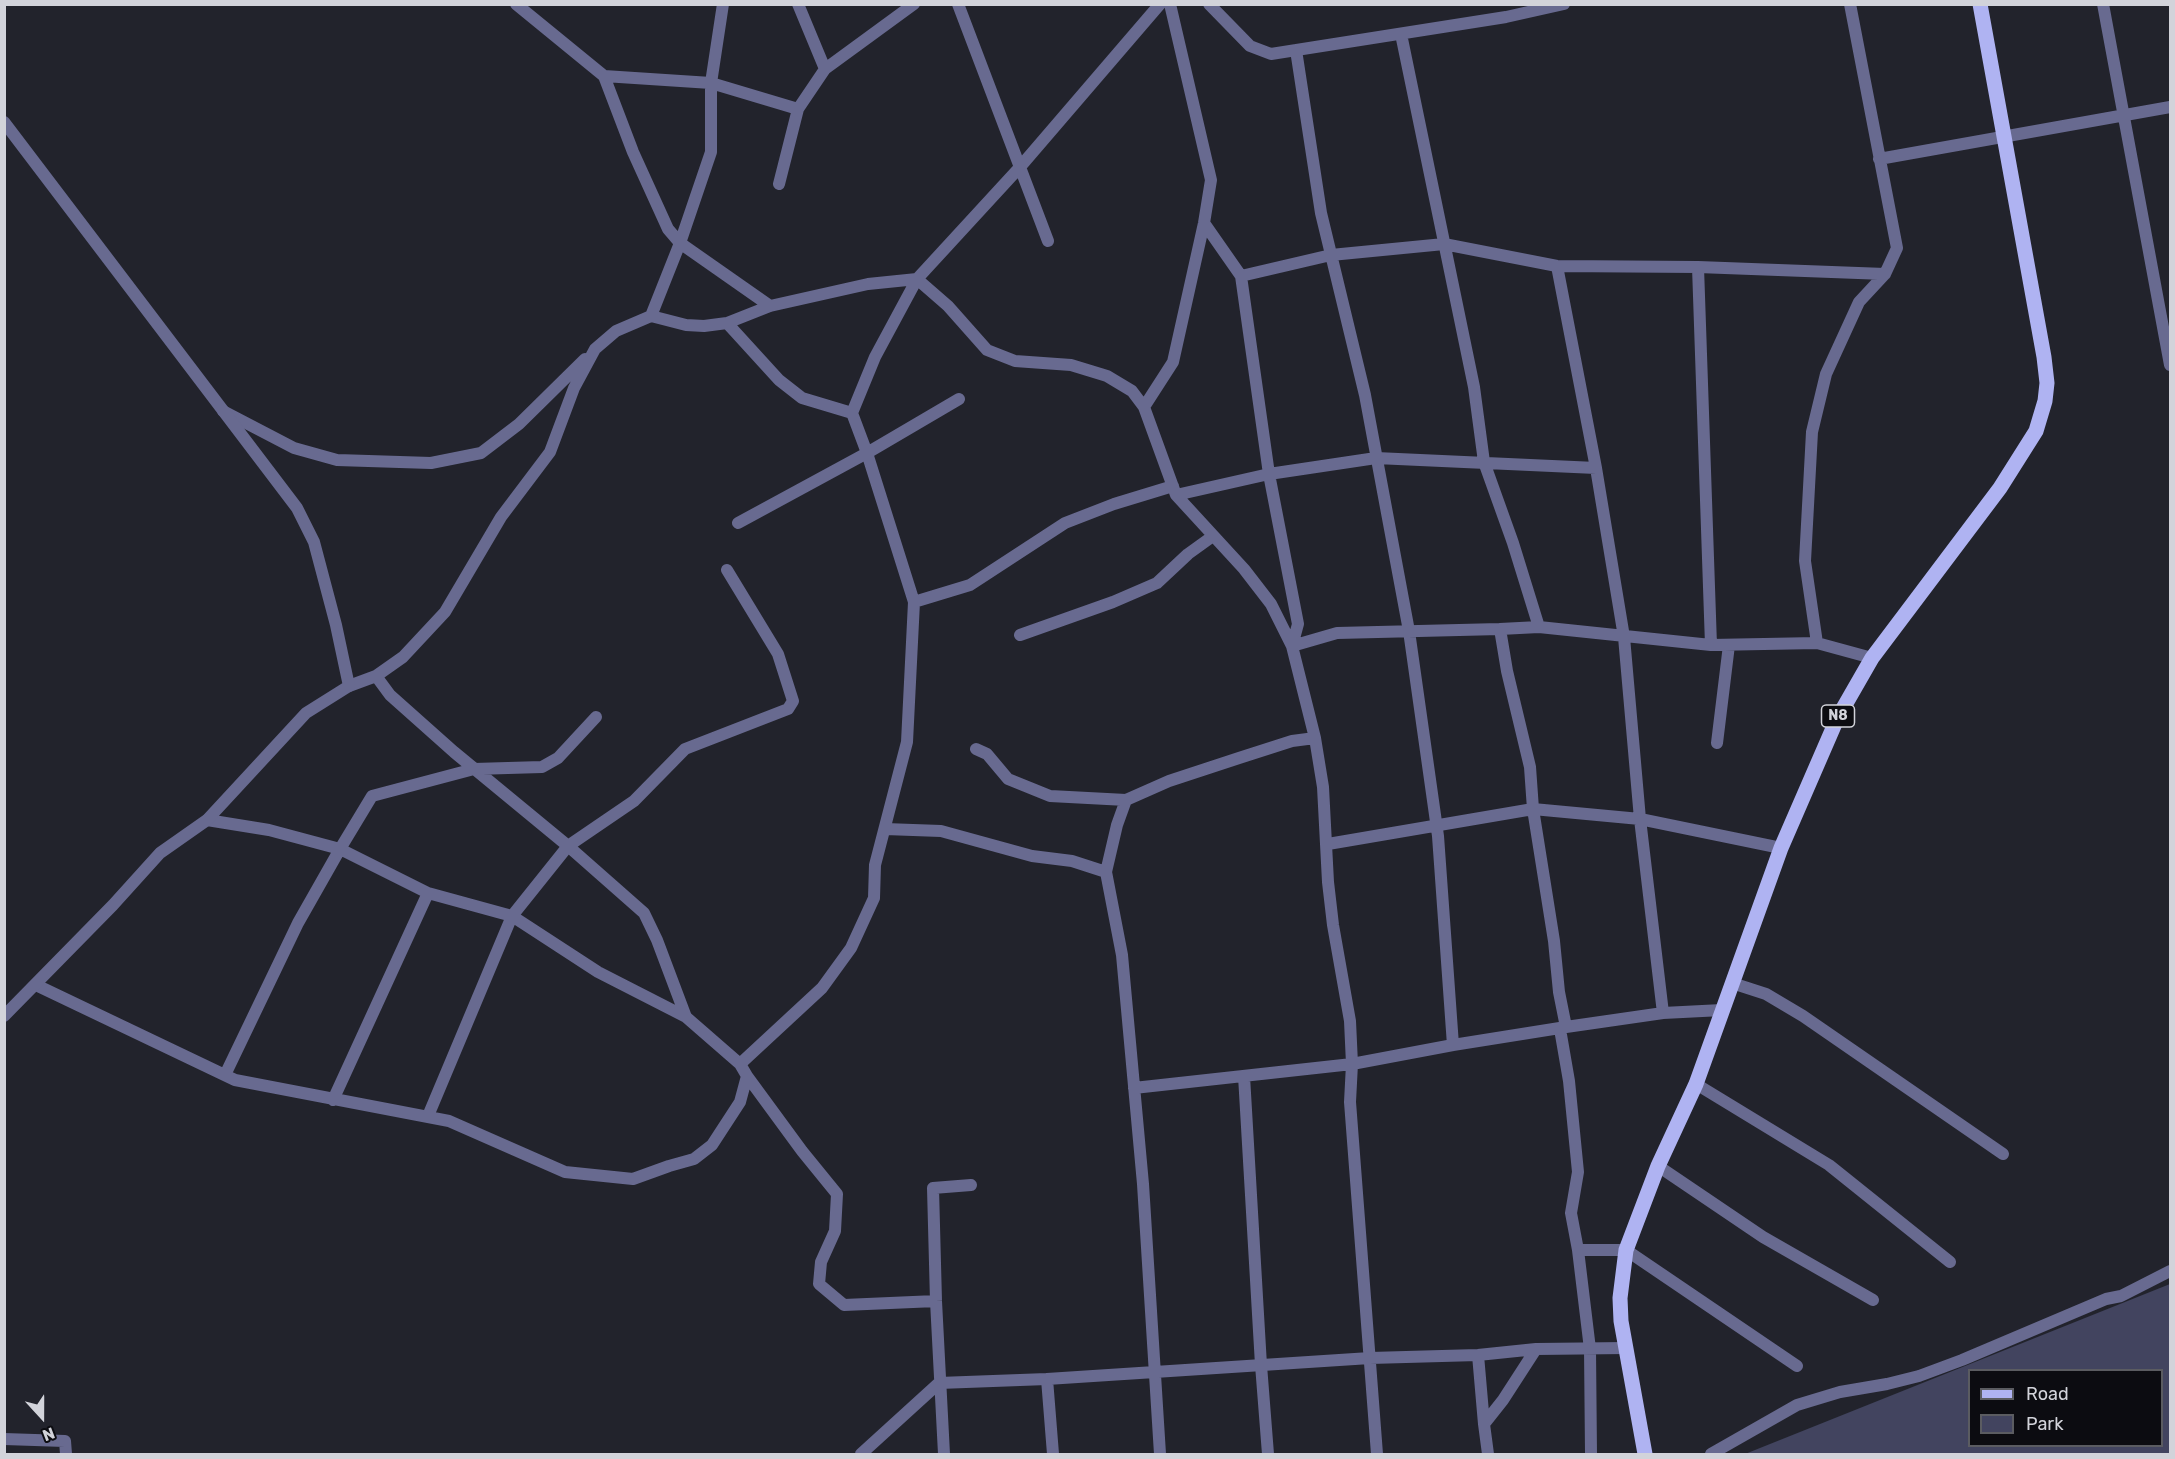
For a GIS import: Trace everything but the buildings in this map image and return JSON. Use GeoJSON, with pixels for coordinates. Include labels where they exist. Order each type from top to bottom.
{"type":"FeatureCollection","features":[{"type":"Feature","properties":{"kind":"main road","name":"N8"},"geometry":{"type":"LineString","coordinates":[[1645,1455],[1626,1348],[1620,1298],[1626,1250],[1658,1166],[1696,1084],[1781,848],[1837,719],[1872,658],[2000,488],[2036,431],[2045,401],[2047,383],[2044,357],[1980,4]]}},
{"type":"Feature","properties":{"kind":"street"},"geometry":{"type":"LineString","coordinates":[[516,4],[604,76],[633,152],[668,228],[681,243],[770,306]]}},
{"type":"Feature","properties":{"kind":"street"},"geometry":{"type":"LineString","coordinates":[[651,316],[681,243],[711,153],[711,83],[723,4]]}},
{"type":"Feature","properties":{"kind":"street"},"geometry":{"type":"LineString","coordinates":[[798,4],[825,69]]}},
{"type":"Feature","properties":{"kind":"street"},"geometry":{"type":"LineString","coordinates":[[779,184],[798,110],[825,69],[914,4]]}},
{"type":"Feature","properties":{"kind":"street"},"geometry":{"type":"LineString","coordinates":[[958,4],[1048,241]]}},
{"type":"Feature","properties":{"kind":"street"},"geometry":{"type":"LineString","coordinates":[[740,1064],[822,988],[851,948],[874,897],[875,865],[907,742],[914,602],[852,413],[875,357],[917,279],[1020,167],[1160,4]]}},
{"type":"Feature","properties":{"kind":"street"},"geometry":{"type":"LineString","coordinates":[[1144,407],[1173,362],[1204,223],[1211,180],[1170,4]]}},
{"type":"Feature","properties":{"kind":"street"},"geometry":{"type":"LineString","coordinates":[[1209,4],[1250,46],[1271,54],[1401,34],[1505,11],[1564,4]]}},
{"type":"Feature","properties":{"kind":"street"},"geometry":{"type":"LineString","coordinates":[[1817,643],[1805,561],[1812,432],[1826,375],[1859,302],[1885,274],[1896,248],[1850,4]]}},
{"type":"Feature","properties":{"kind":"street"},"geometry":{"type":"LineString","coordinates":[[2103,4],[2170,365]]}},
{"type":"Feature","properties":{"kind":"street"},"geometry":{"type":"LineString","coordinates":[[1401,34],[1474,387],[1484,462],[1513,543],[1539,627]]}},
{"type":"Feature","properties":{"kind":"street"},"geometry":{"type":"LineString","coordinates":[[1296,50],[1321,213],[1365,395],[1408,630],[1437,825],[1453,1045]]}},
{"type":"Feature","properties":{"kind":"street"},"geometry":{"type":"LineString","coordinates":[[604,76],[711,83],[798,110]]}},
{"type":"Feature","properties":{"kind":"street"},"geometry":{"type":"LineString","coordinates":[[1879,159],[2170,107]]}},
{"type":"Feature","properties":{"kind":"street"},"geometry":{"type":"LineString","coordinates":[[4,122],[297,508],[314,542],[349,686]]}},
{"type":"Feature","properties":{"kind":"street"},"geometry":{"type":"LineString","coordinates":[[1204,223],[1241,276],[1269,474],[1298,624],[1292,646]]}},
{"type":"Feature","properties":{"kind":"street"},"geometry":{"type":"LineString","coordinates":[[1241,276],[1331,255],[1444,244],[1557,266],[1698,267],[1885,274]]}},
{"type":"Feature","properties":{"kind":"street"},"geometry":{"type":"LineString","coordinates":[[1557,266],[1596,468],[1624,637],[1640,819],[1663,1013]]}},
{"type":"Feature","properties":{"kind":"street"},"geometry":{"type":"LineString","coordinates":[[1698,267],[1711,645]]}},
{"type":"Feature","properties":{"kind":"street"},"geometry":{"type":"LineString","coordinates":[[223,411],[294,448],[337,460],[431,463],[481,453],[519,424],[616,331],[651,316],[686,325],[704,326],[727,323],[770,306],[868,284],[917,279],[948,306],[987,351],[1015,361],[1071,365],[1107,376],[1132,391],[1144,407],[1174,490],[1271,604],[1292,646],[1315,738],[1323,787],[1328,844],[1328,882],[1333,925],[1350,1021],[1352,1064],[1350,1102],[1377,1455]]}},
{"type":"Feature","properties":{"kind":"street"},"geometry":{"type":"LineString","coordinates":[[727,323],[779,380],[802,398],[852,413]]}},
{"type":"Feature","properties":{"kind":"street"},"geometry":{"type":"LineString","coordinates":[[4,1016],[160,853],[207,820],[306,713],[349,686],[376,676],[403,657],[445,612],[501,518],[550,452],[573,388],[595,349]]}},
{"type":"Feature","properties":{"kind":"street"},"geometry":{"type":"LineString","coordinates":[[738,523],[867,453],[959,399]]}},
{"type":"Feature","properties":{"kind":"street"},"geometry":{"type":"LineString","coordinates":[[914,602],[970,585],[1065,523],[1114,504],[1174,490],[1376,458],[1596,468]]}},
{"type":"Feature","properties":{"kind":"street"},"geometry":{"type":"LineString","coordinates":[[1020,635],[1113,602],[1157,583],[1188,554],[1213,536]]}},
{"type":"Feature","properties":{"kind":"street"},"geometry":{"type":"LineString","coordinates":[[428,1116],[512,916],[568,846],[634,801],[685,749],[788,709],[793,701],[778,654],[727,570]]}},
{"type":"Feature","properties":{"kind":"street"},"geometry":{"type":"LineString","coordinates":[[1292,646],[1337,633],[1539,627],[1711,645],[1817,643],[1872,658]]}},
{"type":"Feature","properties":{"kind":"street"},"geometry":{"type":"LineString","coordinates":[[1500,629],[1530,767],[1533,809],[1554,942],[1578,1172],[1570,1213],[1578,1250],[1590,1348],[1591,1455]]}},
{"type":"Feature","properties":{"kind":"street"},"geometry":{"type":"LineString","coordinates":[[1717,743],[1729,645]]}},
{"type":"Feature","properties":{"kind":"street"},"geometry":{"type":"LineString","coordinates":[[376,676],[390,695],[644,913],[657,940],[686,1017]]}},
{"type":"Feature","properties":{"kind":"street"},"geometry":{"type":"LineString","coordinates":[[225,1075],[298,924],[372,795],[474,769],[542,767],[558,758],[596,717]]}},
{"type":"Feature","properties":{"kind":"street"},"geometry":{"type":"LineString","coordinates":[[976,749],[987,754],[1008,778],[1050,796],[1126,800],[1169,781],[1219,764],[1292,741],[1315,738]]}},
{"type":"Feature","properties":{"kind":"street"},"geometry":{"type":"LineString","coordinates":[[1126,800],[1117,825],[1106,872],[1122,955],[1143,1184],[1160,1455]]}},
{"type":"Feature","properties":{"kind":"street"},"geometry":{"type":"LineString","coordinates":[[1328,844],[1533,809],[1640,819],[1781,848]]}},
{"type":"Feature","properties":{"kind":"street"},"geometry":{"type":"LineString","coordinates":[[207,820],[269,830],[340,849],[428,893],[512,916],[598,972],[686,1017],[740,1064],[747,1077],[837,1194],[835,1231],[821,1262],[819,1284],[844,1305],[936,1301]]}},
{"type":"Feature","properties":{"kind":"street"},"geometry":{"type":"LineString","coordinates":[[885,828],[941,831],[1032,856],[1072,861],[1106,872]]}},
{"type":"Feature","properties":{"kind":"street"},"geometry":{"type":"LineString","coordinates":[[333,1100],[428,893]]}},
{"type":"Feature","properties":{"kind":"street"},"geometry":{"type":"LineString","coordinates":[[1732,983],[1766,994],[1803,1016],[2003,1154]]}},
{"type":"Feature","properties":{"kind":"street"},"geometry":{"type":"LineString","coordinates":[[36,985],[235,1080],[449,1121],[565,1172],[633,1179],[694,1160],[712,1145],[740,1102],[747,1077]]}},
{"type":"Feature","properties":{"kind":"street"},"geometry":{"type":"LineString","coordinates":[[1134,1088],[1352,1064],[1453,1045],[1663,1013],[1722,1010]]}},
{"type":"Feature","properties":{"kind":"street"},"geometry":{"type":"LineString","coordinates":[[1244,1076],[1268,1455]]}},
{"type":"Feature","properties":{"kind":"street"},"geometry":{"type":"LineString","coordinates":[[1696,1084],[1829,1165],[1950,1262]]}},
{"type":"Feature","properties":{"kind":"street"},"geometry":{"type":"LineString","coordinates":[[1658,1166],[1763,1237],[1873,1300]]}},
{"type":"Feature","properties":{"kind":"street"},"geometry":{"type":"LineString","coordinates":[[944,1455],[939,1383],[933,1188],[971,1185]]}},
{"type":"Feature","properties":{"kind":"street"},"geometry":{"type":"LineString","coordinates":[[1578,1250],[1626,1250],[1797,1366]]}},
{"type":"Feature","properties":{"kind":"street"},"geometry":{"type":"LineString","coordinates":[[1711,1455],[1797,1405],[1840,1392],[1919,1376],[2106,1299],[2121,1296],[2170,1271]]}},
{"type":"Feature","properties":{"kind":"street"},"geometry":{"type":"LineString","coordinates":[[861,1455],[939,1383],[1047,1379],[1370,1358],[1478,1355],[1536,1349],[1626,1348]]}},
{"type":"Feature","properties":{"kind":"street"},"geometry":{"type":"LineString","coordinates":[[1484,1424],[1503,1400],[1536,1349]]}},
{"type":"Feature","properties":{"kind":"street"},"geometry":{"type":"LineString","coordinates":[[1478,1355],[1488,1455]]}},
{"type":"Feature","properties":{"kind":"street"},"geometry":{"type":"LineString","coordinates":[[1047,1379],[1053,1455]]}},
{"type":"Feature","properties":{"kind":"street"},"geometry":{"type":"LineString","coordinates":[[4,1439],[65,1441],[66,1455]]}},
{"type":"Feature","properties":{"kind":"green space"},"geometry":{"type":"Polygon","coordinates":[[[2170,1284],[2170,1454],[1745,1454],[2170,1284]]]}}]}
